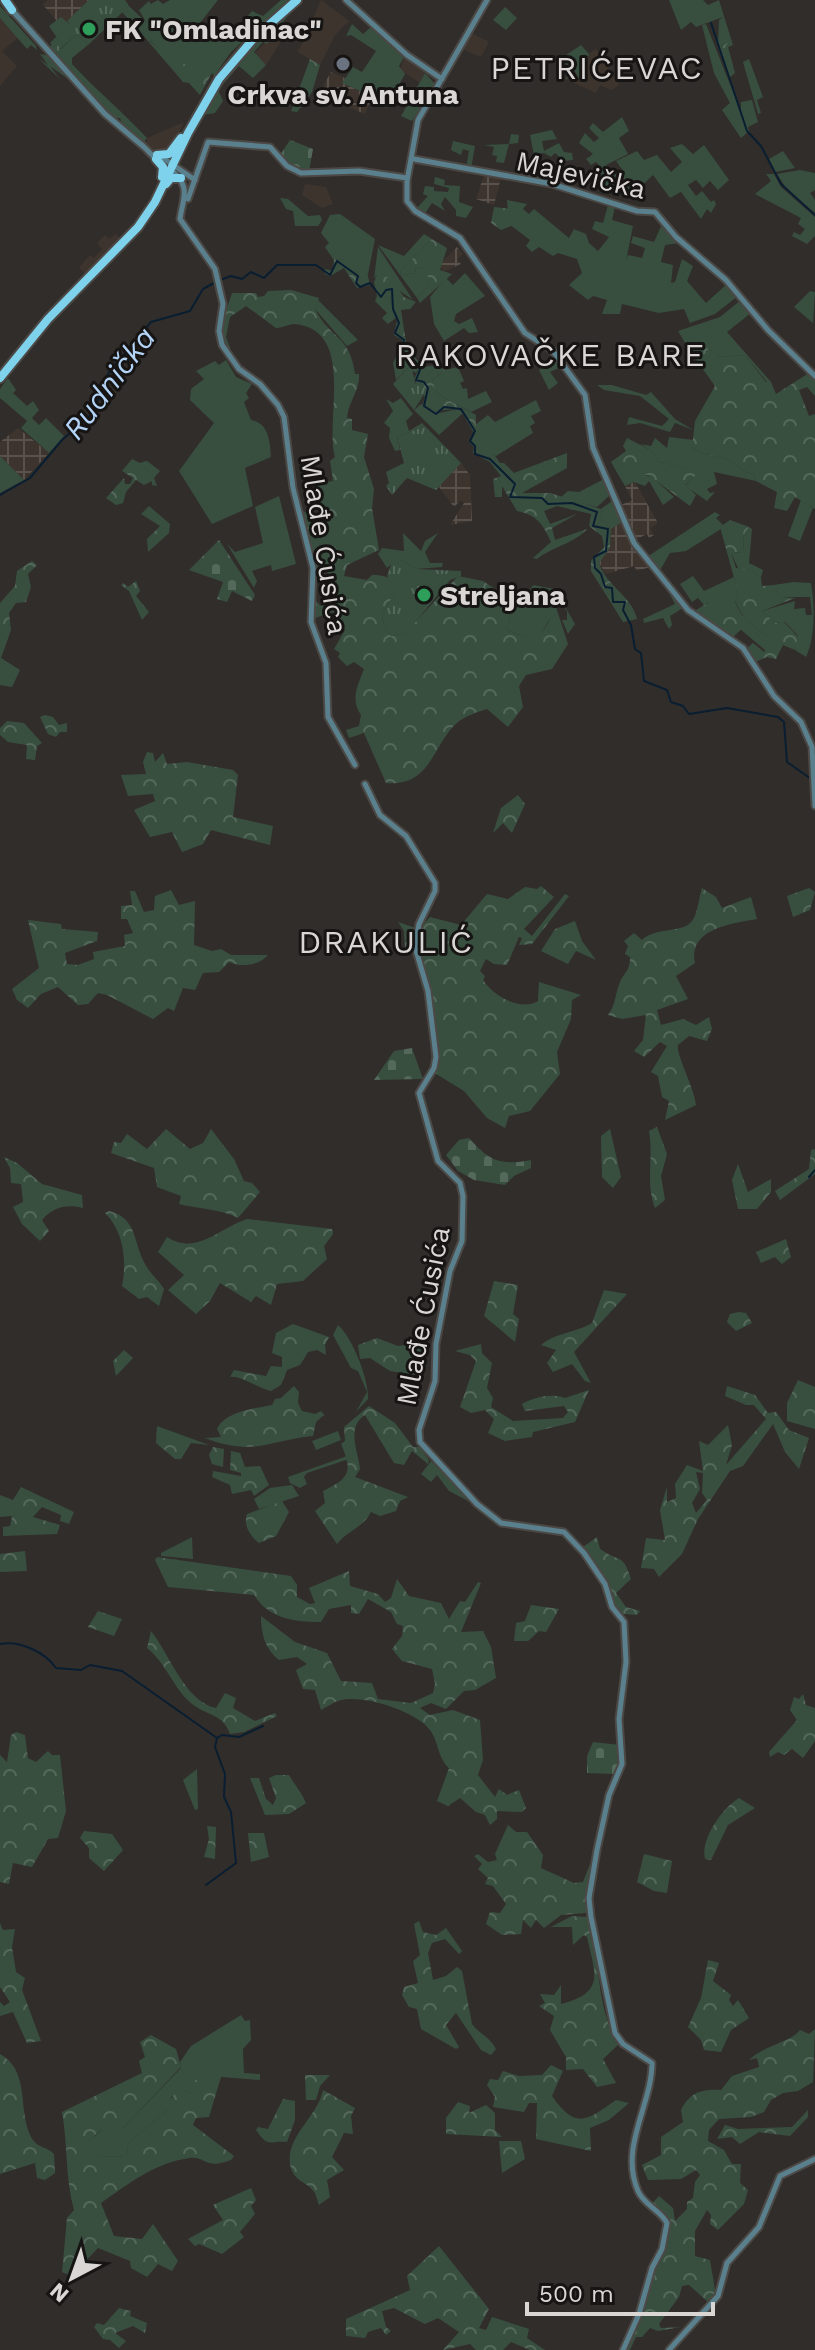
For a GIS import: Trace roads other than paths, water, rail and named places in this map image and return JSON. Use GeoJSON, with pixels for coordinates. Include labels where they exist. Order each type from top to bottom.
{"type":"FeatureCollection","features":[{"type":"Feature","properties":{"kind":"main road"},"geometry":{"type":"LineString","coordinates":[[4,0],[12,10]]}},
{"type":"Feature","properties":{"kind":"main road"},"geometry":{"type":"LineString","coordinates":[[162,177],[163,167],[157,157],[169,154],[236,52],[295,0]]}},
{"type":"Feature","properties":{"kind":"main road"},"geometry":{"type":"LineString","coordinates":[[0,376],[55,307],[130,233],[225,71],[260,32],[295,0]]}},
{"type":"Feature","properties":{"kind":"main road"},"geometry":{"type":"LineString","coordinates":[[161,191],[181,138]]}},
{"type":"Feature","properties":{"kind":"main road"},"geometry":{"type":"LineString","coordinates":[[0,376],[58,307],[128,239],[171,178],[181,178]]}},
{"type":"Feature","properties":{"kind":"street"},"geometry":{"type":"LineString","coordinates":[[487,0],[418,120],[414,159],[407,178],[407,201],[415,211],[460,238],[525,333],[553,351],[585,395],[593,448],[634,543],[688,610],[740,646],[774,696],[801,722],[812,743],[815,806]]}},
{"type":"Feature","properties":{"kind":"street"},"geometry":{"type":"LineString","coordinates":[[350,2],[399,49],[440,81]]}},
{"type":"Feature","properties":{"kind":"street"},"geometry":{"type":"LineString","coordinates":[[12,10],[105,114],[157,157],[194,182]]}},
{"type":"Feature","properties":{"kind":"street"},"geometry":{"type":"LineString","coordinates":[[185,205],[208,142],[272,148],[287,166],[301,173],[359,171],[407,178]]}},
{"type":"Feature","properties":{"kind":"street","name":"Majevička"},"geometry":{"type":"LineString","coordinates":[[414,159],[552,184],[637,211],[655,212],[676,237],[722,276],[768,330],[815,376]]}},
{"type":"Feature","properties":{"kind":"street"},"geometry":{"type":"LineString","coordinates":[[169,166],[181,178],[187,192],[185,205]]}},
{"type":"Feature","properties":{"kind":"street"},"geometry":{"type":"LineString","coordinates":[[181,178],[194,182]]}},
{"type":"Feature","properties":{"kind":"street","name":"Mlađe Ćusića"},"geometry":{"type":"LineString","coordinates":[[185,205],[179,217],[210,261],[217,281],[223,304],[219,331],[222,345],[239,369],[260,384],[284,417],[293,488],[313,568],[311,622],[326,663],[328,717],[355,765]]}},
{"type":"Feature","properties":{"kind":"street","name":"Mlađe Ćusića"},"geometry":{"type":"LineString","coordinates":[[365,784],[380,815],[406,836],[435,883],[435,891],[419,924],[415,947],[428,991],[436,1057],[434,1068],[419,1093],[438,1161],[460,1183],[462,1193],[462,1241],[450,1271],[436,1344],[435,1381],[419,1438],[428,1454],[501,1523],[559,1530],[584,1553],[625,1627],[626,1662],[619,1719],[622,1764],[609,1795],[597,1850],[590,1906],[615,2033],[623,2044],[652,2063],[634,2141],[634,2167],[642,2198],[667,2223],[662,2249],[652,2268],[639,2314],[623,2350]]}},
{"type":"Feature","properties":{"kind":"street"},"geometry":{"type":"LineString","coordinates":[[669,2350],[718,2296],[727,2263],[759,2227],[780,2176],[815,2159]]}},
{"type":"Feature","properties":{"kind":"waterway"},"geometry":{"type":"LineString","coordinates":[[711,23],[747,131],[761,146],[781,184],[815,215]]}},
{"type":"Feature","properties":{"kind":"waterway","name":"Rudnička"},"geometry":{"type":"LineString","coordinates":[[220,280],[231,276],[242,279],[251,272],[264,278],[277,265],[316,265],[330,275],[337,261],[358,276],[356,283],[360,287],[370,283],[381,297],[386,290],[392,289],[393,309],[399,323],[395,333],[404,340],[404,355],[421,367],[416,380],[424,382],[428,388],[424,406],[436,414],[444,407],[461,409],[475,431],[470,441],[475,446],[475,454],[490,459],[515,484],[510,497],[542,498],[548,504],[572,503],[597,512],[593,526],[608,529],[606,551],[594,557],[595,568],[601,574],[605,587],[612,588],[613,602],[625,602],[623,610],[631,625],[635,649],[641,653],[644,681],[667,690],[671,702],[683,706],[689,714],[727,708],[778,717],[784,722],[787,762],[814,781]]}},
{"type":"Feature","properties":{"kind":"waterway","name":"Rudnička"},"geometry":{"type":"LineString","coordinates":[[0,495],[30,478],[62,440],[92,414],[109,372],[151,322],[190,311],[203,289],[214,283]]}},
{"type":"Feature","properties":{"kind":"waterway"},"geometry":{"type":"LineString","coordinates":[[809,1177],[815,1170]]}},
{"type":"Feature","properties":{"kind":"waterway"},"geometry":{"type":"LineString","coordinates":[[0,1644],[31,1648],[56,1668],[81,1670],[90,1665],[122,1671],[217,1738],[222,1735],[239,1737],[263,1726]]}},
{"type":"Feature","properties":{"kind":"waterway"},"geometry":{"type":"LineString","coordinates":[[206,1885],[236,1863],[231,1812],[224,1797],[225,1774],[215,1747],[217,1738]]}},
{"type":"Feature","properties":{"kind":"place","name":"FK \"Omladinac\""},"geometry":{"type":"Point","coordinates":[89,29]}},
{"type":"Feature","properties":{"kind":"place","name":"Crkva sv. Antuna"},"geometry":{"type":"Point","coordinates":[343,64]}},
{"type":"Feature","properties":{"kind":"place","name":"Streljana"},"geometry":{"type":"Point","coordinates":[424,595]}},
{"type":"Feature","properties":{"kind":"district","name":"PETRIĆEVAC"},"geometry":{"type":"Point","coordinates":[597,68]}},
{"type":"Feature","properties":{"kind":"district","name":"RAKOVAČKE BARE"},"geometry":{"type":"Point","coordinates":[551,355]}},
{"type":"Feature","properties":{"kind":"district","name":"DRAKULIĆ"},"geometry":{"type":"Point","coordinates":[386,942]}}]}
